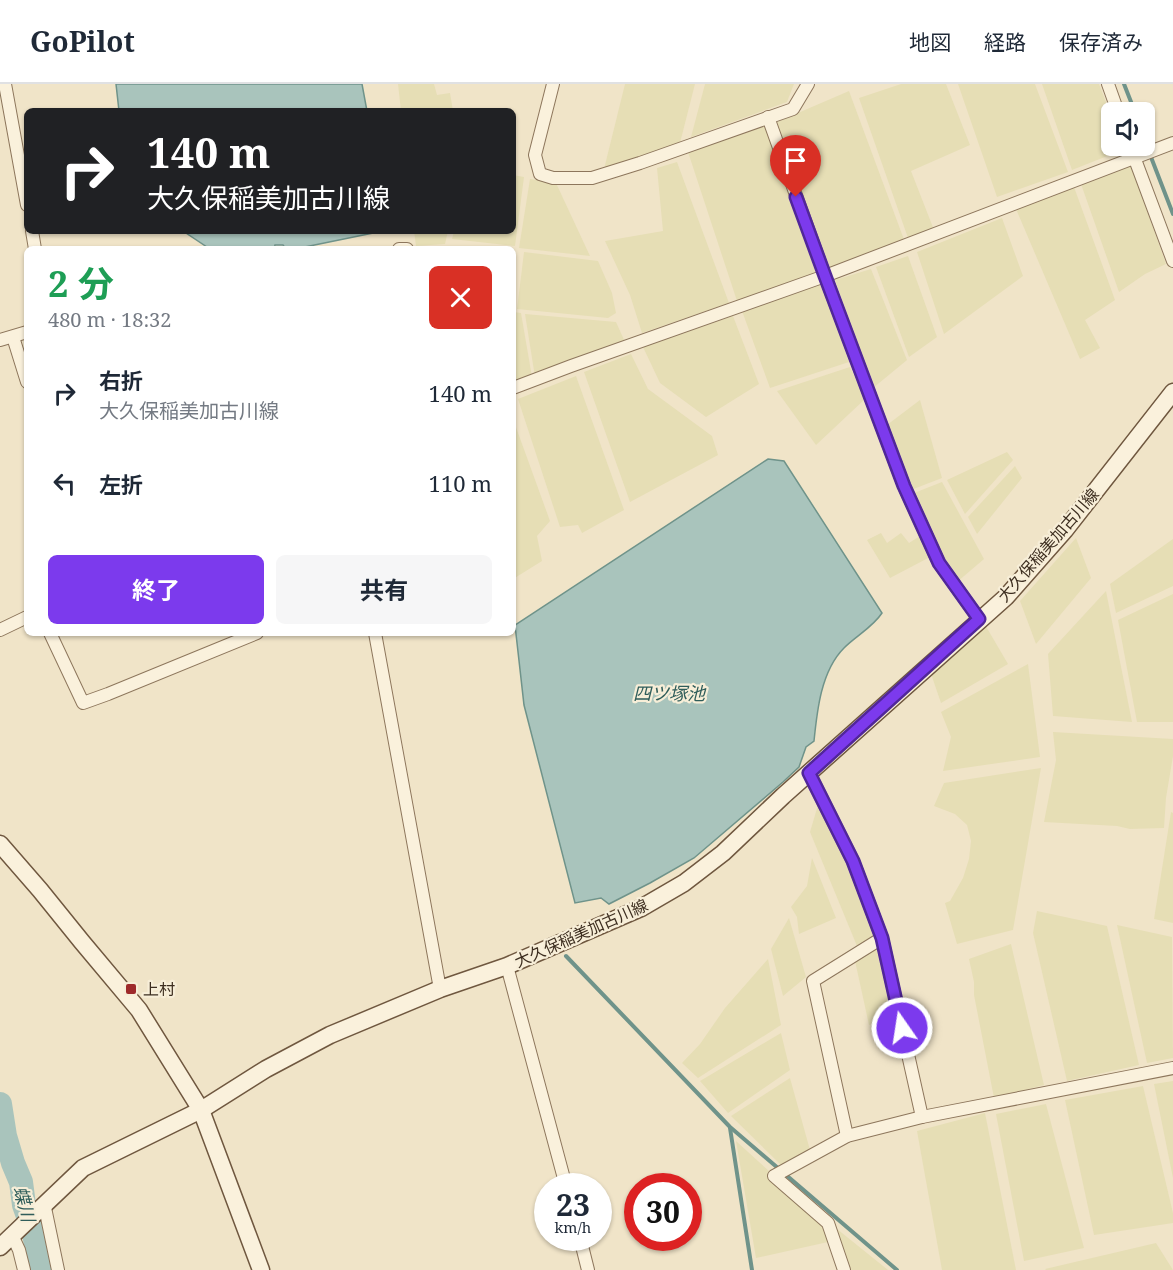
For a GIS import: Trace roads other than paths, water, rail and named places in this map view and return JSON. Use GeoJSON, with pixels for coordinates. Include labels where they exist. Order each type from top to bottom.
{"type":"FeatureCollection","features":[{"type":"Feature","properties":{"kind":"main road","name":"大久保稲美加古川線"},"geometry":{"type":"LineString","coordinates":[[0,1247],[83,1168],[201,1110],[266,1069],[330,1035],[440,989],[507,966],[641,908],[684,883],[723,853],[1006,597],[1065,530],[1173,392]]}},
{"type":"Feature","properties":{"kind":"main road"},"geometry":{"type":"LineString","coordinates":[[0,844],[139,1010],[201,1110],[261,1270]]}},
{"type":"Feature","properties":{"kind":"street"},"geometry":{"type":"LineString","coordinates":[[5,84],[24,188]]}},
{"type":"Feature","properties":{"kind":"street"},"geometry":{"type":"LineString","coordinates":[[553,84],[535,155],[540,174],[553,178],[592,178],[793,109],[808,84]]}},
{"type":"Feature","properties":{"kind":"street"},"geometry":{"type":"LineString","coordinates":[[1108,84],[1114,102]]}},
{"type":"Feature","properties":{"kind":"street"},"geometry":{"type":"LineString","coordinates":[[768,117],[904,486],[939,563],[979,619]]}},
{"type":"Feature","properties":{"kind":"street"},"geometry":{"type":"LineString","coordinates":[[1155,147],[1173,143]]}},
{"type":"Feature","properties":{"kind":"street"},"geometry":{"type":"LineString","coordinates":[[516,387],[825,276],[1123,156]]}},
{"type":"Feature","properties":{"kind":"street"},"geometry":{"type":"LineString","coordinates":[[1134,156],[1173,261]]}},
{"type":"Feature","properties":{"kind":"street"},"geometry":{"type":"LineString","coordinates":[[0,340],[24,333]]}},
{"type":"Feature","properties":{"kind":"street"},"geometry":{"type":"LineString","coordinates":[[13,337],[24,372]]}},
{"type":"Feature","properties":{"kind":"street"},"geometry":{"type":"LineString","coordinates":[[0,630],[24,618]]}},
{"type":"Feature","properties":{"kind":"street"},"geometry":{"type":"LineString","coordinates":[[51,636],[83,703],[250,636]]}},
{"type":"Feature","properties":{"kind":"street"},"geometry":{"type":"LineString","coordinates":[[376,636],[440,989]]}},
{"type":"Feature","properties":{"kind":"street"},"geometry":{"type":"LineString","coordinates":[[809,773],[853,861],[882,938],[922,1118]]}},
{"type":"Feature","properties":{"kind":"street"},"geometry":{"type":"LineString","coordinates":[[847,1136],[813,981],[882,938]]}},
{"type":"Feature","properties":{"kind":"street"},"geometry":{"type":"LineString","coordinates":[[507,966],[563,1173]]}},
{"type":"Feature","properties":{"kind":"street"},"geometry":{"type":"LineString","coordinates":[[844,1270],[828,1223],[774,1176],[847,1136],[922,1118],[1173,1068]]}},
{"type":"Feature","properties":{"kind":"street"},"geometry":{"type":"LineString","coordinates":[[41,1207],[58,1270]]}},
{"type":"Feature","properties":{"kind":"street"},"geometry":{"type":"LineString","coordinates":[[15,1232],[24,1270]]}},
{"type":"Feature","properties":{"kind":"street"},"geometry":{"type":"LineString","coordinates":[[583,1251],[588,1270]]}},
{"type":"Feature","properties":{"kind":"water"},"geometry":{"type":"Polygon","coordinates":[[[116,84],[362,84],[366,108],[119,108],[116,84]]]}},
{"type":"Feature","properties":{"kind":"water"},"geometry":{"type":"Polygon","coordinates":[[[188,234],[368,234],[310,246],[206,246],[188,234]]]}},
{"type":"Feature","properties":{"kind":"water","name":"四ツ塚池"},"geometry":{"type":"Polygon","coordinates":[[[768,459],[784,461],[882,613],[874,623],[844,648],[830,668],[822,692],[814,741],[806,747],[799,767],[694,858],[609,904],[601,898],[575,903],[524,705],[516,624],[768,459]]]}},
{"type":"Feature","properties":{"kind":"waterway"},"geometry":{"type":"LineString","coordinates":[[1124,84],[1131,102]]}},
{"type":"Feature","properties":{"kind":"waterway"},"geometry":{"type":"LineString","coordinates":[[1151,156],[1173,214]]}},
{"type":"Feature","properties":{"kind":"waterway"},"geometry":{"type":"LineString","coordinates":[[566,956],[730,1127],[897,1270]]}},
{"type":"Feature","properties":{"kind":"waterway","name":"蝶川"},"geometry":{"type":"LineString","coordinates":[[0,1104],[5,1136],[21,1182],[24,1205],[34,1233],[40,1270]]}},
{"type":"Feature","properties":{"kind":"waterway"},"geometry":{"type":"LineString","coordinates":[[730,1128],[752,1270]]}},
{"type":"Feature","properties":{"kind":"place","name":"上村"},"geometry":{"type":"Point","coordinates":[131,989]}}]}
